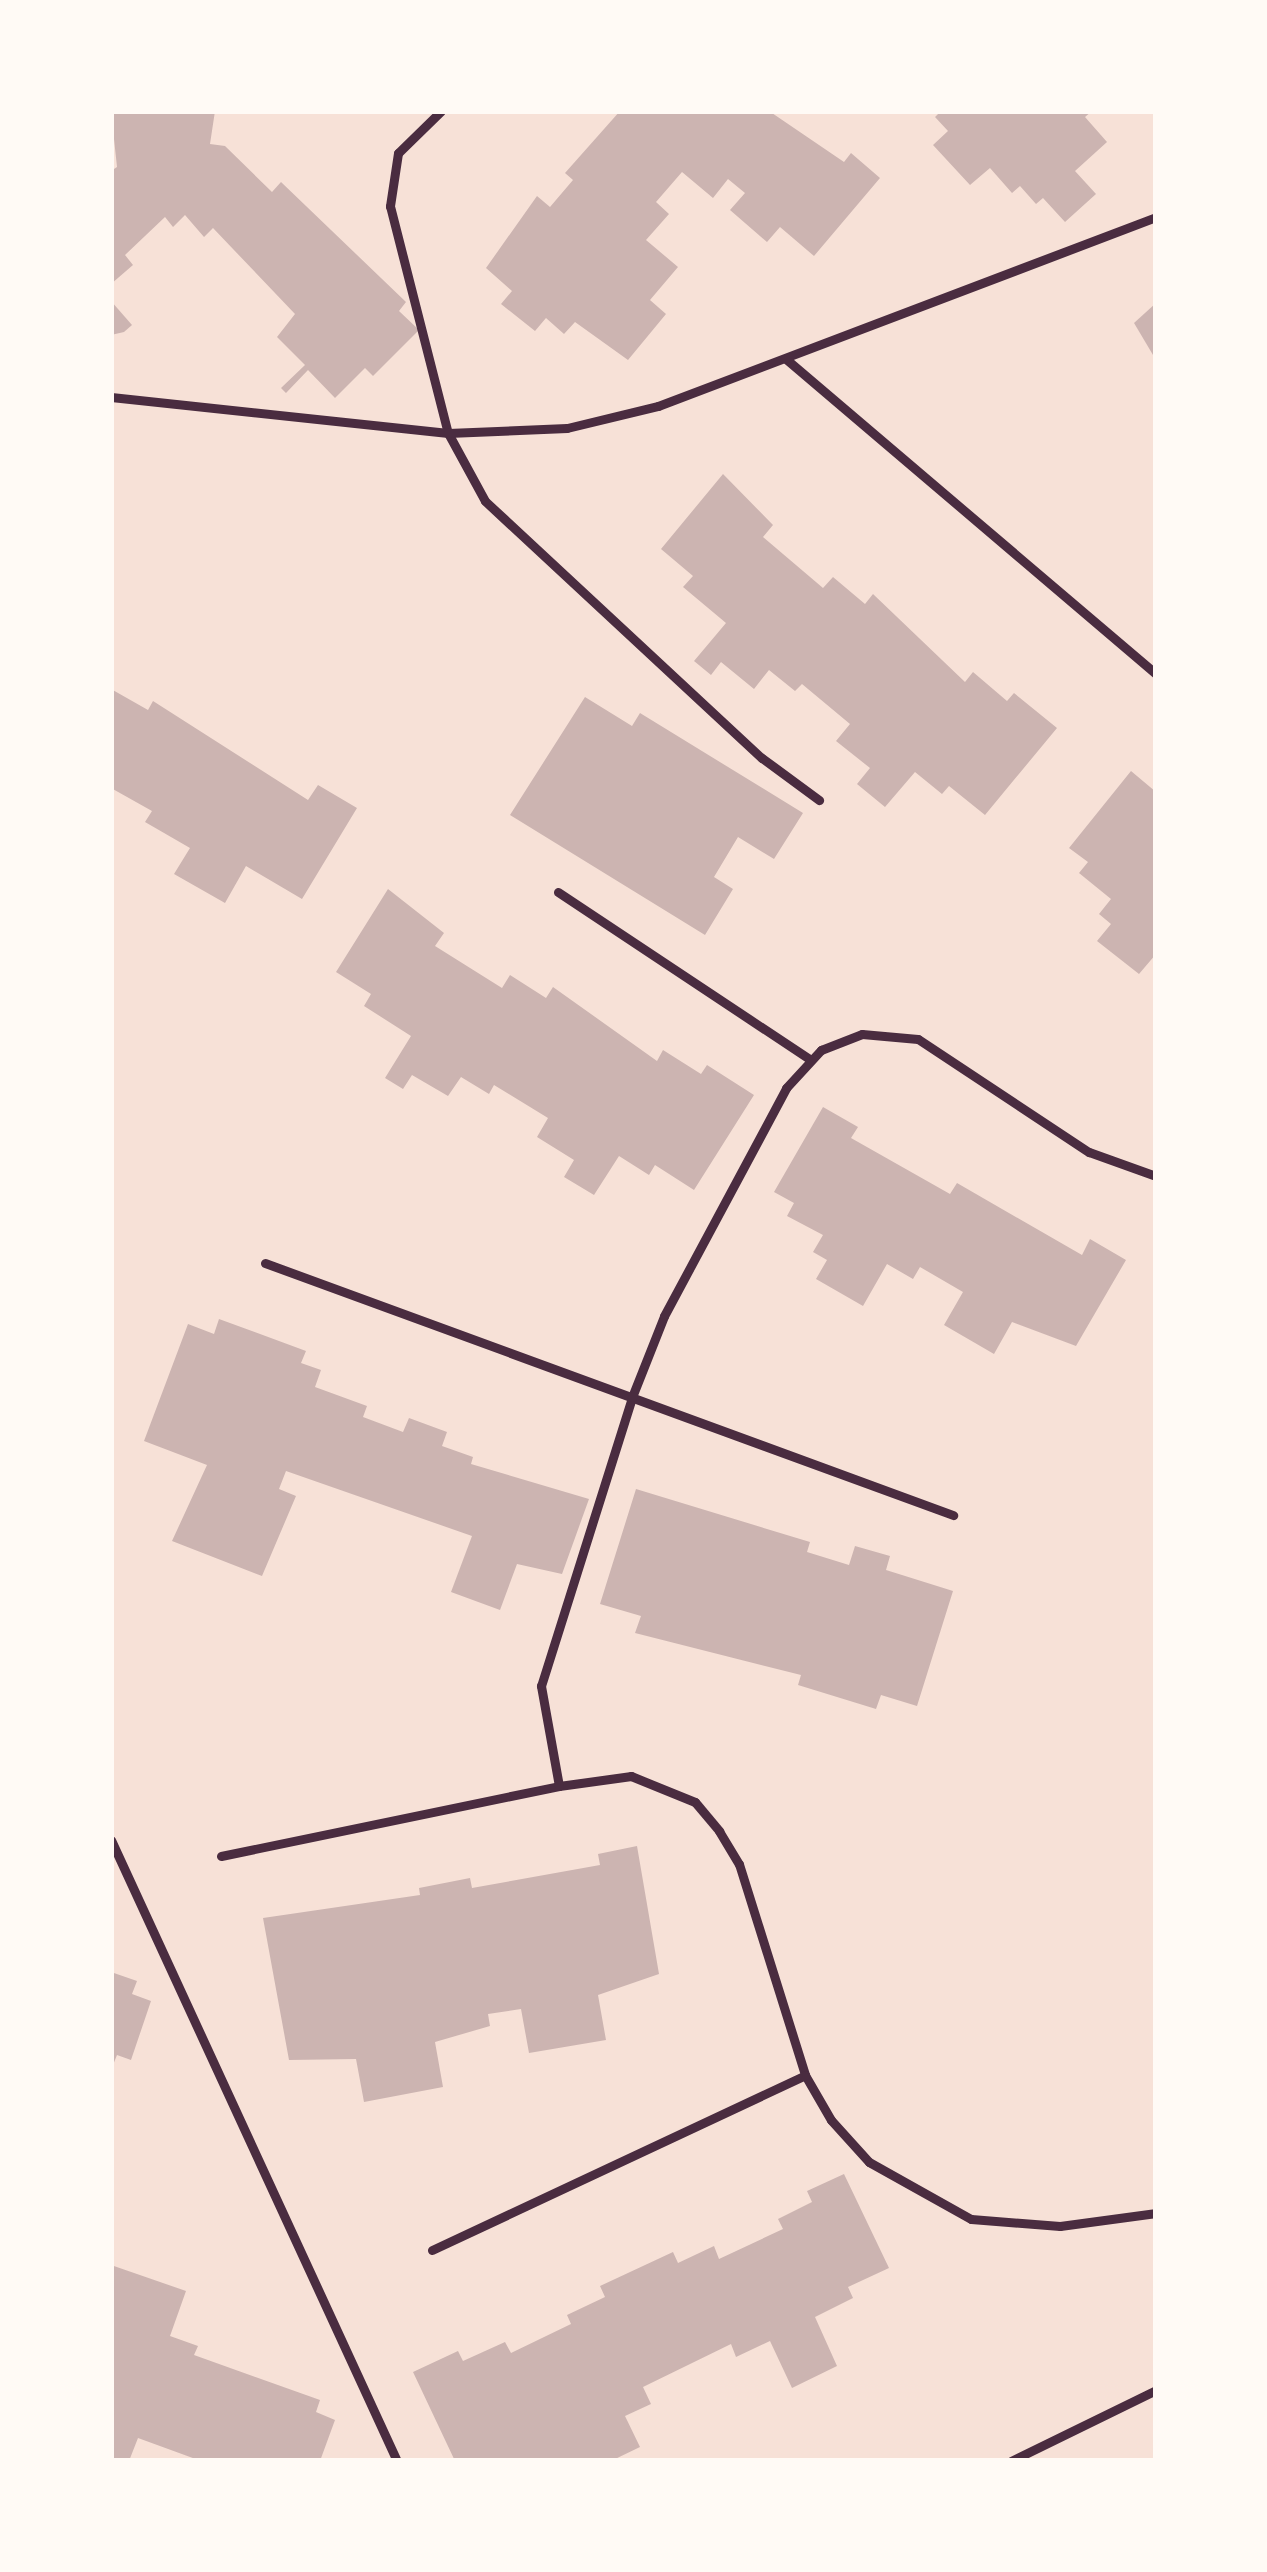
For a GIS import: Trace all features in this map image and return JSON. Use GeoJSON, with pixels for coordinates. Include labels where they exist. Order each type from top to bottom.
{"type":"FeatureCollection","features":[{"type":"Feature","properties":{"kind":"lane"},"geometry":{"type":"LineString","coordinates":[[441,111],[412,131],[389,180],[448,433],[485,501],[762,758],[819,800]]}},
{"type":"Feature","properties":{"kind":"lane"},"geometry":{"type":"LineString","coordinates":[[111,397],[448,433],[613,420],[1156,217]]}},
{"type":"Feature","properties":{"kind":"lane"},"geometry":{"type":"LineString","coordinates":[[786,359],[1156,674]]}},
{"type":"Feature","properties":{"kind":"lane"},"geometry":{"type":"LineString","coordinates":[[558,892],[809,1059]]}},
{"type":"Feature","properties":{"kind":"lane"},"geometry":{"type":"LineString","coordinates":[[560,1786],[541,1686],[632,1397],[664,1316],[809,1059],[862,1034],[919,1039],[1089,1152],[1156,1176]]}},
{"type":"Feature","properties":{"kind":"lane"},"geometry":{"type":"LineString","coordinates":[[265,1263],[953,1515]]}},
{"type":"Feature","properties":{"kind":"lane"},"geometry":{"type":"LineString","coordinates":[[221,1856],[631,1775],[695,1802],[739,1864],[805,2074],[831,2120],[869,2162],[971,2219],[1060,2226],[1156,2213]]}},
{"type":"Feature","properties":{"kind":"lane"},"geometry":{"type":"LineString","coordinates":[[111,1840],[397,2461]]}},
{"type":"Feature","properties":{"kind":"lane"},"geometry":{"type":"LineString","coordinates":[[432,2250],[805,2074]]}},
{"type":"Feature","properties":{"kind":"lane"},"geometry":{"type":"LineString","coordinates":[[1011,2461],[1156,2390]]}},
{"type":"Feature","properties":{"kind":"building"},"geometry":{"type":"Polygon","coordinates":[[[111,111],[215,111],[210,144],[225,146],[272,192],[281,182],[406,302],[399,311],[419,330],[373,376],[365,368],[335,398],[308,370],[286,393],[281,388],[305,365],[277,337],[295,314],[213,228],[204,237],[185,215],[173,227],[165,217],[125,255],[133,265],[111,284],[111,171],[117,167],[111,111]]]}},
{"type":"Feature","properties":{"kind":"building"},"geometry":{"type":"Polygon","coordinates":[[[620,111],[769,111],[844,162],[851,153],[880,178],[814,256],[780,227],[767,242],[730,210],[745,193],[728,179],[713,198],[682,172],[656,202],[669,214],[646,240],[678,267],[650,300],[666,314],[628,360],[575,322],[564,334],[546,318],[535,331],[501,304],[512,291],[486,268],[537,196],[550,207],[573,180],[565,173],[620,111]]]}},
{"type":"Feature","properties":{"kind":"building"},"geometry":{"type":"Polygon","coordinates":[[[941,111],[1092,111],[1085,117],[1107,142],[1075,171],[1096,194],[1065,222],[1043,198],[1036,204],[1020,186],[1012,193],[990,168],[970,185],[933,145],[948,131],[935,117],[941,111]]]}},
{"type":"Feature","properties":{"kind":"building"},"geometry":{"type":"Polygon","coordinates":[[[111,301],[132,325],[111,335],[111,301]]]}},
{"type":"Feature","properties":{"kind":"building"},"geometry":{"type":"Polygon","coordinates":[[[1156,303],[1156,360],[1134,323],[1156,303]]]}},
{"type":"Feature","properties":{"kind":"building"},"geometry":{"type":"Polygon","coordinates":[[[723,474],[773,525],[763,537],[823,588],[833,577],[865,604],[873,594],[965,682],[973,672],[1007,701],[1014,693],[1057,728],[985,815],[949,786],[942,794],[915,772],[885,807],[857,784],[870,768],[836,741],[850,724],[802,684],[795,691],[769,670],[754,689],[721,662],[711,675],[694,661],[726,623],[683,587],[693,576],[661,549],[723,474]]]}},
{"type":"Feature","properties":{"kind":"building"},"geometry":{"type":"Polygon","coordinates":[[[111,689],[148,710],[153,701],[308,800],[318,785],[357,808],[302,899],[246,866],[225,903],[174,874],[190,848],[145,822],[152,811],[111,788],[111,689]]]}},
{"type":"Feature","properties":{"kind":"building"},"geometry":{"type":"Polygon","coordinates":[[[585,697],[632,726],[640,713],[803,813],[774,859],[738,837],[714,877],[733,889],[705,935],[510,815],[585,697]]]}},
{"type":"Feature","properties":{"kind":"building"},"geometry":{"type":"Polygon","coordinates":[[[1131,771],[1156,792],[1156,954],[1139,974],[1097,941],[1111,924],[1099,914],[1111,899],[1079,873],[1088,862],[1069,848],[1131,771]]]}},
{"type":"Feature","properties":{"kind":"building"},"geometry":{"type":"Polygon","coordinates":[[[388,889],[444,933],[435,946],[502,988],[510,975],[546,998],[553,987],[657,1061],[663,1050],[701,1074],[707,1065],[754,1095],[694,1190],[655,1165],[649,1175],[619,1156],[594,1195],[564,1177],[574,1160],[537,1137],[548,1118],[494,1085],[489,1094],[461,1077],[448,1096],[412,1075],[403,1089],[385,1078],[411,1036],[364,1006],[371,994],[336,972],[388,889]]]}},
{"type":"Feature","properties":{"kind":"building"},"geometry":{"type":"Polygon","coordinates":[[[823,1107],[858,1127],[851,1138],[950,1194],[957,1183],[1082,1255],[1090,1239],[1126,1260],[1076,1346],[1012,1322],[994,1354],[944,1325],[963,1292],[920,1267],[913,1279],[887,1264],[863,1306],[816,1279],[827,1260],[813,1252],[823,1235],[787,1216],[794,1203],[774,1192],[823,1107]]]}},
{"type":"Feature","properties":{"kind":"building"},"geometry":{"type":"Polygon","coordinates":[[[219,1319],[306,1351],[301,1363],[321,1370],[315,1387],[367,1406],[363,1417],[403,1432],[409,1418],[447,1432],[442,1446],[473,1457],[471,1464],[589,1499],[562,1574],[517,1564],[500,1610],[451,1592],[472,1536],[286,1471],[279,1489],[296,1496],[262,1576],[172,1541],[207,1465],[144,1441],[188,1324],[214,1334],[219,1319]]]}},
{"type":"Feature","properties":{"kind":"building"},"geometry":{"type":"Polygon","coordinates":[[[636,1489],[810,1542],[807,1552],[849,1565],[855,1546],[890,1556],[886,1570],[953,1591],[917,1706],[881,1695],[876,1709],[798,1685],[801,1675],[635,1633],[641,1616],[600,1604],[636,1489]]]}},
{"type":"Feature","properties":{"kind":"building"},"geometry":{"type":"Polygon","coordinates":[[[637,1846],[659,1974],[598,1995],[606,2040],[529,2053],[521,2009],[488,2014],[490,2026],[435,2042],[443,2087],[364,2102],[356,2059],[289,2060],[263,1918],[420,1895],[419,1888],[470,1878],[472,1888],[600,1865],[598,1854],[637,1846]]]}},
{"type":"Feature","properties":{"kind":"building"},"geometry":{"type":"Polygon","coordinates":[[[111,1972],[137,1981],[132,1994],[151,2001],[131,2060],[117,2055],[111,2070],[111,1972]]]}},
{"type":"Feature","properties":{"kind":"building"},"geometry":{"type":"Polygon","coordinates":[[[844,2174],[889,2268],[848,2287],[853,2298],[815,2317],[837,2366],[792,2388],[770,2341],[736,2357],[731,2344],[643,2387],[651,2404],[625,2416],[640,2447],[611,2461],[455,2461],[413,2372],[458,2351],[463,2361],[505,2342],[511,2353],[571,2324],[567,2315],[605,2297],[600,2286],[673,2252],[678,2263],[714,2246],[719,2259],[783,2229],[778,2219],[812,2202],[807,2191],[844,2174]]]}},
{"type":"Feature","properties":{"kind":"building"},"geometry":{"type":"Polygon","coordinates":[[[111,2265],[186,2291],[170,2336],[198,2346],[194,2355],[320,2400],[316,2412],[335,2420],[320,2461],[201,2461],[138,2438],[129,2461],[111,2461],[111,2265]]]}}]}
